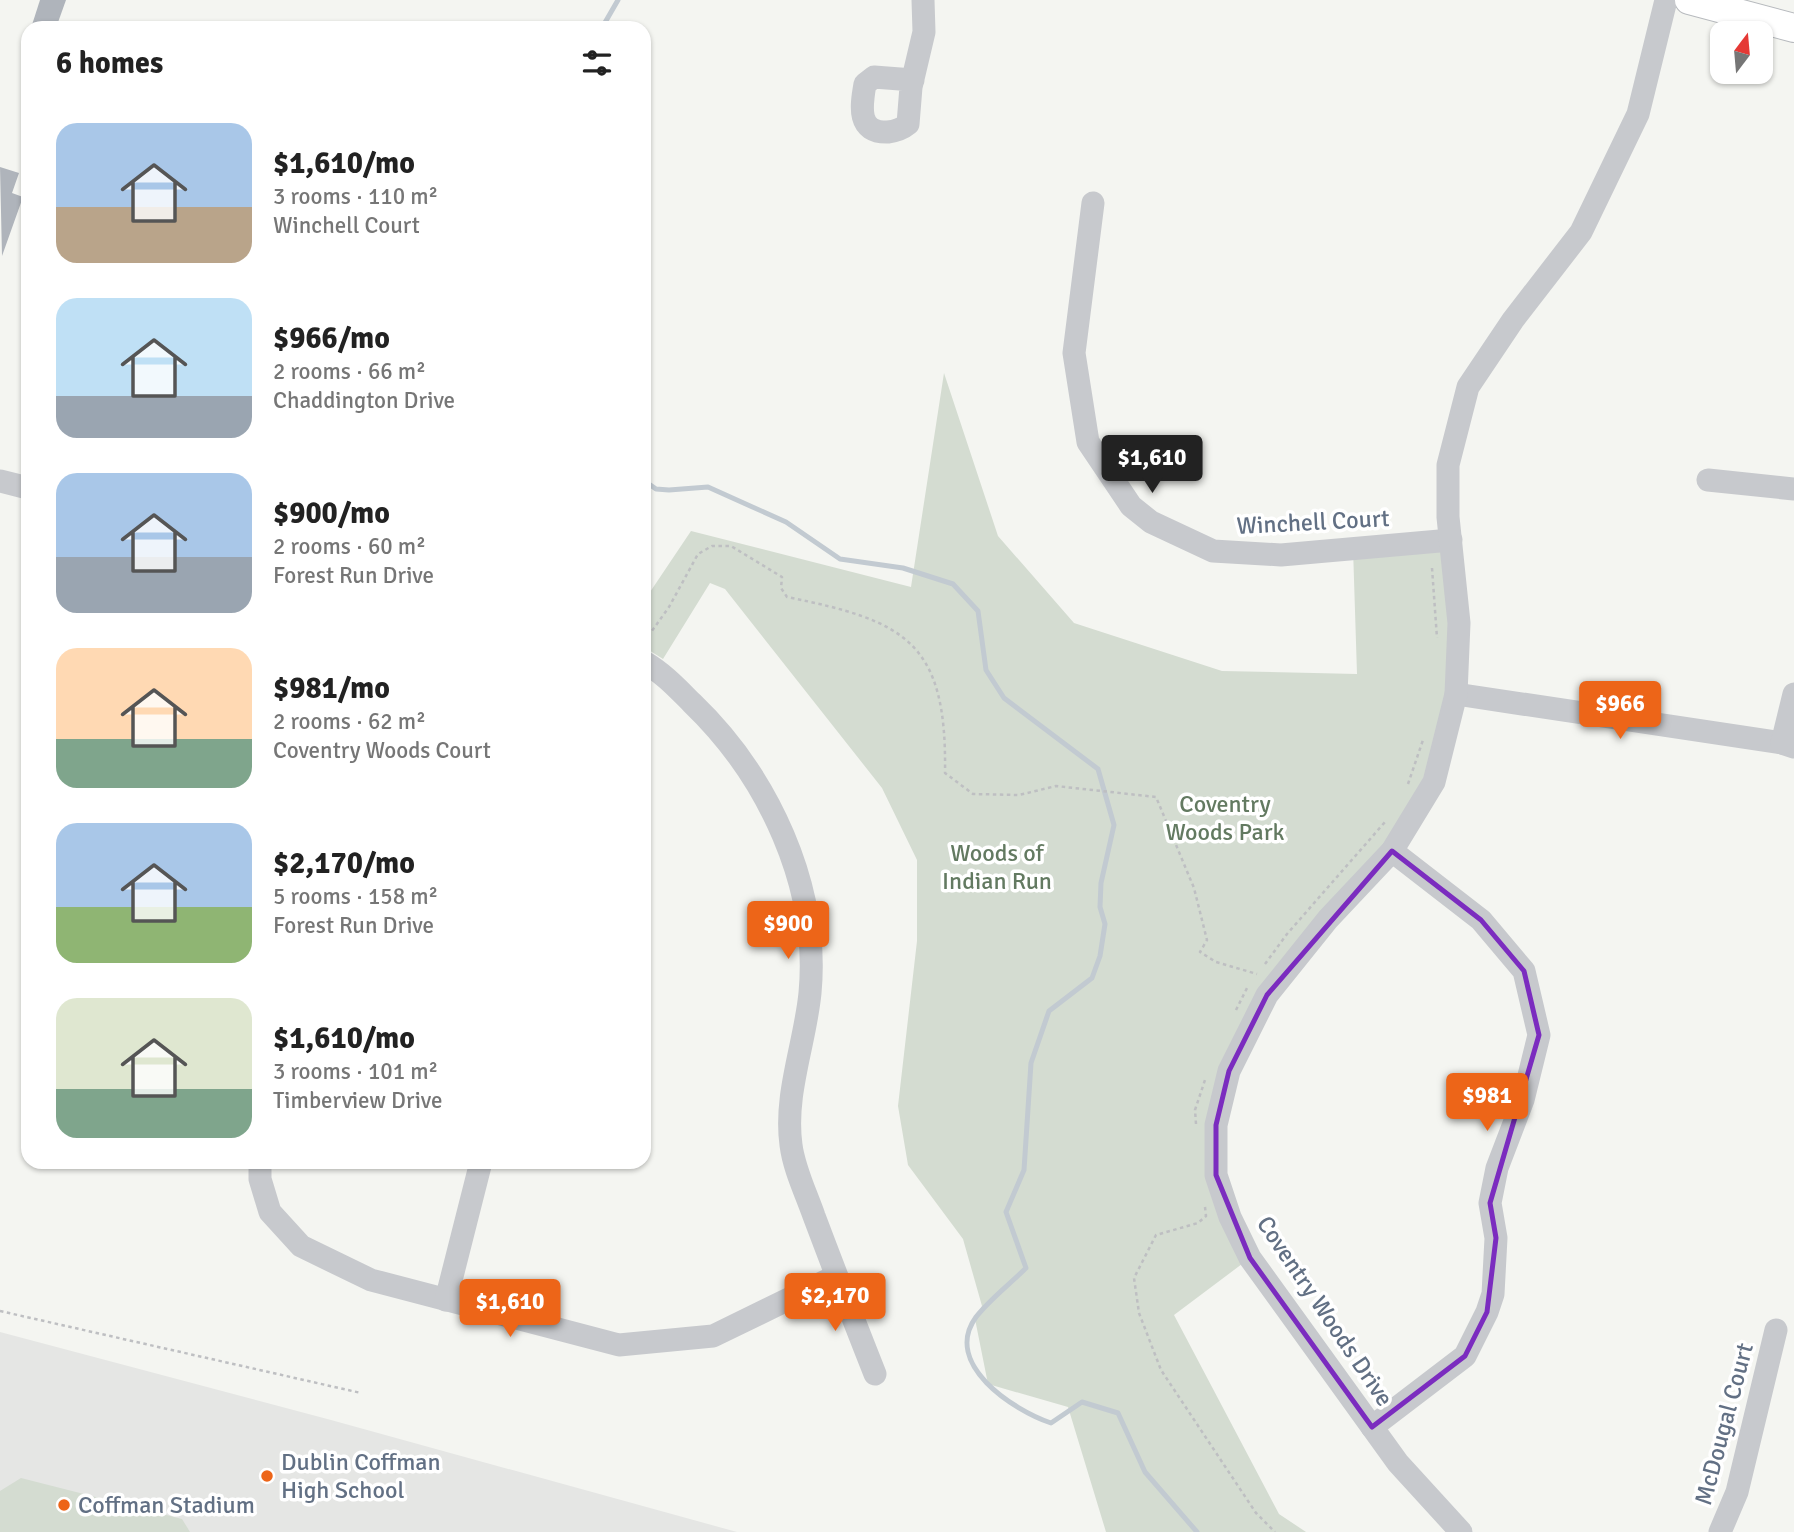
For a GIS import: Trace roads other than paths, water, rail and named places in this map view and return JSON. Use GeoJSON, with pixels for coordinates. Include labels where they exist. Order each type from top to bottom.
{"type":"FeatureCollection","features":[{"type":"Feature","properties":{"kind":"main road"},"geometry":{"type":"LineString","coordinates":[[1689,0],[1794,28]]}},
{"type":"Feature","properties":{"kind":"street"},"geometry":{"type":"LineString","coordinates":[[913,80],[924,32],[923,0]]}},
{"type":"Feature","properties":{"kind":"street","name":"Coventry Woods Drive"},"geometry":{"type":"LineString","coordinates":[[1461,1532],[1398,1463],[1250,1258],[1230,1217],[1216,1175],[1216,1125],[1229,1071],[1267,995],[1328,919],[1392,851],[1433,782],[1456,694],[1459,623],[1451,540],[1448,464],[1468,387],[1513,320],[1581,232],[1638,114],[1666,0]]}},
{"type":"Feature","properties":{"kind":"street","name":"Winchell Court"},"geometry":{"type":"LineString","coordinates":[[1093,203],[1074,353],[1088,442],[1131,506],[1151,522],[1213,551],[1281,555],[1451,540]]}},
{"type":"Feature","properties":{"kind":"street"},"geometry":{"type":"LineString","coordinates":[[1708,480],[1794,489]]}},
{"type":"Feature","properties":{"kind":"street"},"geometry":{"type":"LineString","coordinates":[[0,481],[21,486]]}},
{"type":"Feature","properties":{"kind":"street"},"geometry":{"type":"LineString","coordinates":[[651,666],[723,733],[756,779],[792,852],[810,957],[804,1039],[789,1109],[791,1147],[836,1276],[875,1374]]}},
{"type":"Feature","properties":{"kind":"street"},"geometry":{"type":"LineString","coordinates":[[1456,694],[1788,745],[1794,694]]}},
{"type":"Feature","properties":{"kind":"street"},"geometry":{"type":"LineString","coordinates":[[1372,1427],[1465,1356],[1487,1311],[1493,1294],[1496,1238],[1490,1203],[1497,1168],[1523,1100],[1539,1035],[1524,971],[1481,920],[1392,851]]}},
{"type":"Feature","properties":{"kind":"street"},"geometry":{"type":"LineString","coordinates":[[260,1169],[260,1179],[270,1212],[300,1246],[371,1280],[619,1345],[713,1336],[836,1276]]}},
{"type":"Feature","properties":{"kind":"street"},"geometry":{"type":"LineString","coordinates":[[446,1300],[479,1169]]}},
{"type":"Feature","properties":{"kind":"street","name":"McDougal Court"},"geometry":{"type":"LineString","coordinates":[[1720,1532],[1737,1492],[1776,1330]]}},
{"type":"Feature","properties":{"kind":"waterway"},"geometry":{"type":"LineString","coordinates":[[606,21],[618,0]]}},
{"type":"Feature","properties":{"kind":"waterway"},"geometry":{"type":"LineString","coordinates":[[651,486],[656,489],[669,490],[708,487],[786,522],[840,559],[903,568],[953,584],[978,611],[986,670],[1004,698],[1098,769],[1114,825],[1101,883],[1100,907],[1105,924],[1100,956],[1092,978],[1049,1011],[1031,1063],[1024,1170],[1006,1212],[1026,1268],[976,1317],[968,1335],[968,1352],[975,1368],[987,1383],[1018,1408],[1035,1417],[1051,1423],[1082,1402],[1118,1413],[1145,1472],[1197,1532]]}},
{"type":"Feature","properties":{"kind":"place","name":"Dublin Coffman High School"},"geometry":{"type":"Point","coordinates":[267,1476]}},
{"type":"Feature","properties":{"kind":"place","name":"Coffman Stadium"},"geometry":{"type":"Point","coordinates":[64,1505]}},
{"type":"Feature","properties":{"kind":"park label","name":"Coventry Woods Park"},"geometry":{"type":"Point","coordinates":[1225,818]}},
{"type":"Feature","properties":{"kind":"park label","name":"Woods of Indian Run"},"geometry":{"type":"Point","coordinates":[997,867]}}]}
